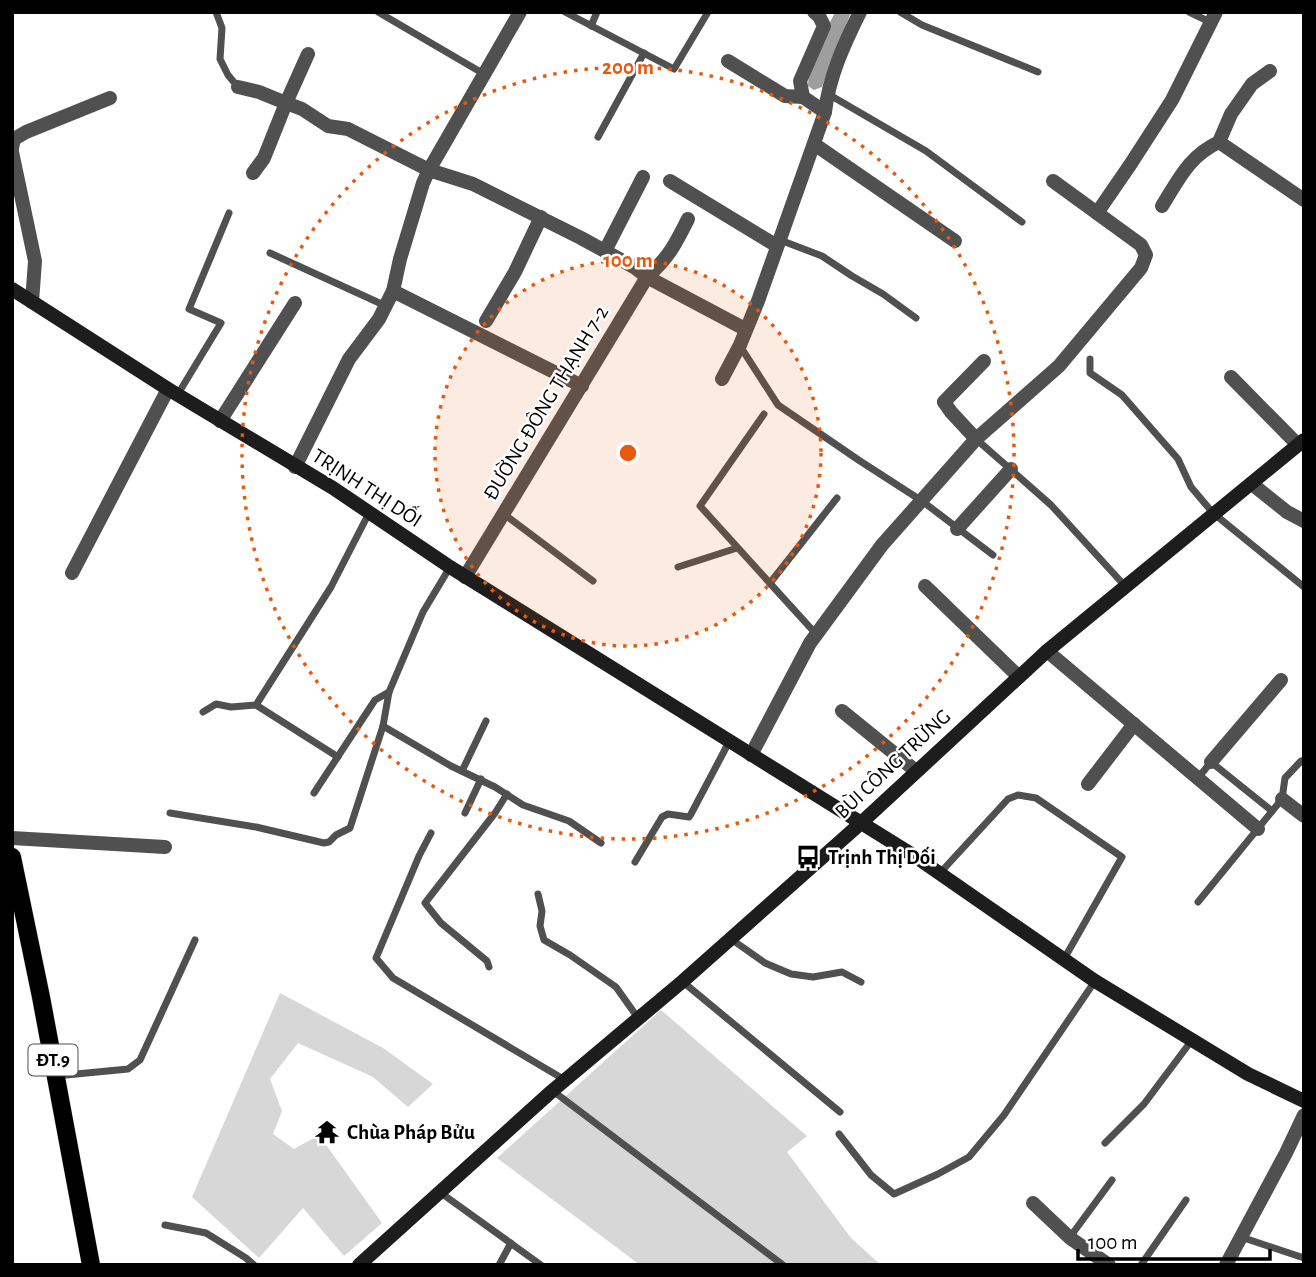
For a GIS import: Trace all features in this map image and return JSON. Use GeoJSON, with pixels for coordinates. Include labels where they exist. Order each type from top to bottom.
{"type":"FeatureCollection","features":[{"type":"Feature","properties":{"kind":"main road","name":"ĐT.9"},"geometry":{"type":"LineString","coordinates":[[12,857],[91,1265]]}},
{"type":"Feature","properties":{"kind":"main road","name":"ĐT.9"},"geometry":{"type":"LineString","coordinates":[[12,906],[82,1265]]}},
{"type":"Feature","properties":{"kind":"street"},"geometry":{"type":"LineString","coordinates":[[295,467],[349,359],[379,319],[393,291],[400,259],[429,170],[520,12]]}},
{"type":"Feature","properties":{"kind":"street"},"geometry":{"type":"LineString","coordinates":[[803,97],[800,81],[824,26],[814,12]]}},
{"type":"Feature","properties":{"kind":"street"},"geometry":{"type":"LineString","coordinates":[[722,379],[758,301],[825,112],[827,93],[837,63],[860,12]]}},
{"type":"Feature","properties":{"kind":"street"},"geometry":{"type":"LineString","coordinates":[[1097,212],[1172,100],[1214,17]]}},
{"type":"Feature","properties":{"kind":"street"},"geometry":{"type":"LineString","coordinates":[[253,173],[264,158],[308,54]]}},
{"type":"Feature","properties":{"kind":"street"},"geometry":{"type":"LineString","coordinates":[[728,61],[785,96],[803,97],[825,112]]}},
{"type":"Feature","properties":{"kind":"street"},"geometry":{"type":"LineString","coordinates":[[1162,206],[1195,157],[1219,142],[1231,114],[1252,84],[1270,71]]}},
{"type":"Feature","properties":{"kind":"street"},"geometry":{"type":"LineString","coordinates":[[238,87],[302,109],[328,126],[348,129],[429,170],[472,184],[605,251],[647,277],[745,329]]}},
{"type":"Feature","properties":{"kind":"street"},"geometry":{"type":"LineString","coordinates":[[32,302],[35,261],[12,150],[14,139],[110,99]]}},
{"type":"Feature","properties":{"kind":"street"},"geometry":{"type":"LineString","coordinates":[[1219,142],[1304,200]]}},
{"type":"Feature","properties":{"kind":"street"},"geometry":{"type":"LineString","coordinates":[[814,144],[955,241]]}},
{"type":"Feature","properties":{"kind":"street"},"geometry":{"type":"LineString","coordinates":[[605,251],[643,177]]}},
{"type":"Feature","properties":{"kind":"street"},"geometry":{"type":"LineString","coordinates":[[670,181],[778,243]]}},
{"type":"Feature","properties":{"kind":"street"},"geometry":{"type":"LineString","coordinates":[[751,755],[810,643],[882,545],[976,439],[1059,366],[1140,268],[1146,255],[1141,244],[1053,181]]}},
{"type":"Feature","properties":{"kind":"street"},"geometry":{"type":"LineString","coordinates":[[486,321],[515,272],[541,218]]}},
{"type":"Feature","properties":{"kind":"street","name":"ĐƯỜNG ĐÔNG THẠNH 7-2"},"geometry":{"type":"LineString","coordinates":[[466,577],[647,277],[673,250],[688,219]]}},
{"type":"Feature","properties":{"kind":"street","name":"TRỊNH THỊ DỐI"},"geometry":{"type":"LineString","coordinates":[[12,289],[173,392],[333,488],[450,567],[940,873],[1095,981],[1248,1074],[1304,1101]]}},
{"type":"Feature","properties":{"kind":"street"},"geometry":{"type":"LineString","coordinates":[[393,291],[582,386]]}},
{"type":"Feature","properties":{"kind":"street"},"geometry":{"type":"LineString","coordinates":[[220,421],[295,303]]}},
{"type":"Feature","properties":{"kind":"street"},"geometry":{"type":"LineString","coordinates":[[976,439],[944,402],[984,361]]}},
{"type":"Feature","properties":{"kind":"street"},"geometry":{"type":"LineString","coordinates":[[1230,377],[1301,442]]}},
{"type":"Feature","properties":{"kind":"street"},"geometry":{"type":"LineString","coordinates":[[72,573],[173,392]]}},
{"type":"Feature","properties":{"kind":"street","name":"BÙI CÔNG TRỪNG"},"geometry":{"type":"LineString","coordinates":[[359,1265],[552,1091],[861,823],[1047,651],[1301,442]]}},
{"type":"Feature","properties":{"kind":"street"},"geometry":{"type":"LineString","coordinates":[[957,529],[1011,470]]}},
{"type":"Feature","properties":{"kind":"street"},"geometry":{"type":"LineString","coordinates":[[1252,484],[1287,512],[1304,521]]}},
{"type":"Feature","properties":{"kind":"street"},"geometry":{"type":"LineString","coordinates":[[925,586],[1018,677]]}},
{"type":"Feature","properties":{"kind":"street"},"geometry":{"type":"LineString","coordinates":[[1047,651],[1258,829]]}},
{"type":"Feature","properties":{"kind":"street"},"geometry":{"type":"LineString","coordinates":[[1211,762],[1281,680]]}},
{"type":"Feature","properties":{"kind":"street"},"geometry":{"type":"LineString","coordinates":[[842,711],[916,771]]}},
{"type":"Feature","properties":{"kind":"street"},"geometry":{"type":"LineString","coordinates":[[1088,784],[1134,724]]}},
{"type":"Feature","properties":{"kind":"street"},"geometry":{"type":"LineString","coordinates":[[1282,799],[1304,816]]}},
{"type":"Feature","properties":{"kind":"street"},"geometry":{"type":"LineString","coordinates":[[12,838],[165,846]]}},
{"type":"Feature","properties":{"kind":"street"},"geometry":{"type":"LineString","coordinates":[[1226,1265],[1304,1115]]}},
{"type":"Feature","properties":{"kind":"street"},"geometry":{"type":"LineString","coordinates":[[1032,1203],[1100,1262]]}},
{"type":"Feature","properties":{"kind":"lane"},"geometry":{"type":"LineString","coordinates":[[216,12],[222,28],[220,59],[238,87]]}},
{"type":"Feature","properties":{"kind":"lane"},"geometry":{"type":"LineString","coordinates":[[378,12],[484,74]]}},
{"type":"Feature","properties":{"kind":"lane"},"geometry":{"type":"LineString","coordinates":[[565,12],[674,69],[708,12]]}},
{"type":"Feature","properties":{"kind":"lane"},"geometry":{"type":"LineString","coordinates":[[591,26],[597,12]]}},
{"type":"Feature","properties":{"kind":"lane"},"geometry":{"type":"LineString","coordinates":[[900,12],[922,25],[1038,72]]}},
{"type":"Feature","properties":{"kind":"lane"},"geometry":{"type":"LineString","coordinates":[[1189,12],[1214,17]]}},
{"type":"Feature","properties":{"kind":"lane"},"geometry":{"type":"LineString","coordinates":[[598,137],[644,53]]}},
{"type":"Feature","properties":{"kind":"lane"},"geometry":{"type":"LineString","coordinates":[[827,93],[926,151],[1022,222]]}},
{"type":"Feature","properties":{"kind":"lane"},"geometry":{"type":"LineString","coordinates":[[173,392],[221,323],[188,309],[229,213]]}},
{"type":"Feature","properties":{"kind":"lane"},"geometry":{"type":"LineString","coordinates":[[778,243],[822,256],[916,318]]}},
{"type":"Feature","properties":{"kind":"lane"},"geometry":{"type":"LineString","coordinates":[[271,253],[386,306]]}},
{"type":"Feature","properties":{"kind":"lane"},"geometry":{"type":"LineString","coordinates":[[740,345],[778,405],[922,501],[993,555]]}},
{"type":"Feature","properties":{"kind":"lane"},"geometry":{"type":"LineString","coordinates":[[1090,359],[1090,373],[1122,395],[1178,458],[1191,487],[1213,513],[1304,587]]}},
{"type":"Feature","properties":{"kind":"lane"},"geometry":{"type":"LineString","coordinates":[[764,414],[700,506],[817,635]]}},
{"type":"Feature","properties":{"kind":"lane"},"geometry":{"type":"LineString","coordinates":[[976,439],[1051,505],[1125,586]]}},
{"type":"Feature","properties":{"kind":"lane"},"geometry":{"type":"LineString","coordinates":[[770,583],[837,498]]}},
{"type":"Feature","properties":{"kind":"lane"},"geometry":{"type":"LineString","coordinates":[[256,705],[331,587],[369,513]]}},
{"type":"Feature","properties":{"kind":"lane"},"geometry":{"type":"LineString","coordinates":[[504,513],[593,581]]}},
{"type":"Feature","properties":{"kind":"lane"},"geometry":{"type":"LineString","coordinates":[[678,567],[737,548]]}},
{"type":"Feature","properties":{"kind":"lane"},"geometry":{"type":"LineString","coordinates":[[170,813],[257,827],[324,843],[350,828],[383,726],[389,692],[423,612],[450,567]]}},
{"type":"Feature","properties":{"kind":"lane"},"geometry":{"type":"LineString","coordinates":[[314,793],[376,700],[389,692]]}},
{"type":"Feature","properties":{"kind":"lane"},"geometry":{"type":"LineString","coordinates":[[203,712],[216,704],[231,707],[256,705],[338,757]]}},
{"type":"Feature","properties":{"kind":"lane"},"geometry":{"type":"LineString","coordinates":[[462,771],[486,721]]}},
{"type":"Feature","properties":{"kind":"lane"},"geometry":{"type":"LineString","coordinates":[[383,726],[508,794],[523,805],[569,821],[601,843]]}},
{"type":"Feature","properties":{"kind":"lane"},"geometry":{"type":"LineString","coordinates":[[635,862],[662,817],[668,814],[689,817],[729,742]]}},
{"type":"Feature","properties":{"kind":"lane"},"geometry":{"type":"LineString","coordinates":[[1198,901],[1282,799],[1285,778],[1304,760]]}},
{"type":"Feature","properties":{"kind":"lane"},"geometry":{"type":"LineString","coordinates":[[1198,778],[1211,762],[1272,811]]}},
{"type":"Feature","properties":{"kind":"lane"},"geometry":{"type":"LineString","coordinates":[[465,813],[481,779]]}},
{"type":"Feature","properties":{"kind":"lane"},"geometry":{"type":"LineString","coordinates":[[489,967],[486,961],[441,923],[425,903],[508,794]]}},
{"type":"Feature","properties":{"kind":"lane"},"geometry":{"type":"LineString","coordinates":[[940,873],[1008,799],[1018,795],[1036,798],[1122,857],[1064,959]]}},
{"type":"Feature","properties":{"kind":"lane"},"geometry":{"type":"LineString","coordinates":[[431,833],[376,958],[393,978],[565,1080]]}},
{"type":"Feature","properties":{"kind":"lane"},"geometry":{"type":"LineString","coordinates":[[538,894],[542,911],[540,926],[544,940],[616,987],[638,1018]]}},
{"type":"Feature","properties":{"kind":"lane"},"geometry":{"type":"LineString","coordinates":[[731,938],[765,963],[791,974],[813,977],[842,972],[861,982]]}},
{"type":"Feature","properties":{"kind":"lane"},"geometry":{"type":"LineString","coordinates":[[56,1076],[128,1069],[140,1060],[195,940]]}},
{"type":"Feature","properties":{"kind":"lane"},"geometry":{"type":"LineString","coordinates":[[682,981],[840,1112]]}},
{"type":"Feature","properties":{"kind":"lane"},"geometry":{"type":"LineString","coordinates":[[839,1134],[870,1175],[894,1194],[969,1157],[1004,1115],[1095,981]]}},
{"type":"Feature","properties":{"kind":"lane"},"geometry":{"type":"LineString","coordinates":[[1105,1143],[1144,1104],[1193,1040]]}},
{"type":"Feature","properties":{"kind":"lane"},"geometry":{"type":"LineString","coordinates":[[552,1091],[783,1265]]}},
{"type":"Feature","properties":{"kind":"lane"},"geometry":{"type":"LineString","coordinates":[[1070,1238],[1112,1180]]}},
{"type":"Feature","properties":{"kind":"lane"},"geometry":{"type":"LineString","coordinates":[[441,1193],[541,1265]]}},
{"type":"Feature","properties":{"kind":"lane"},"geometry":{"type":"LineString","coordinates":[[1141,1265],[1186,1200]]}},
{"type":"Feature","properties":{"kind":"lane"},"geometry":{"type":"LineString","coordinates":[[165,1224],[206,1233],[254,1265]]}},
{"type":"Feature","properties":{"kind":"lane"},"geometry":{"type":"LineString","coordinates":[[1241,1237],[1304,1258]]}},
{"type":"Feature","properties":{"kind":"lane"},"geometry":{"type":"LineString","coordinates":[[499,1265],[511,1243]]}},
{"type":"Feature","properties":{"kind":"shaded area"},"geometry":{"type":"Polygon","coordinates":[[[835,12],[851,12],[822,87],[814,90],[808,86],[811,66],[835,12]]]}},
{"type":"Feature","properties":{"kind":"shaded area"},"geometry":{"type":"Polygon","coordinates":[[[280,993],[383,1048],[433,1084],[408,1107],[373,1077],[298,1043],[270,1079],[282,1111],[273,1134],[294,1149],[319,1135],[382,1223],[344,1256],[303,1208],[259,1258],[192,1197],[280,993]]]}},
{"type":"Feature","properties":{"kind":"shaded area"},"geometry":{"type":"Polygon","coordinates":[[[661,1010],[807,1136],[787,1152],[851,1238],[881,1265],[640,1265],[497,1158],[661,1010]]]}},
{"type":"Feature","properties":{"kind":"place","name":"Trịnh Thị Dối"},"geometry":{"type":"Point","coordinates":[808,857]}},
{"type":"Feature","properties":{"kind":"place","name":"Chùa Pháp Bửu"},"geometry":{"type":"Point","coordinates":[327,1132]}}]}
